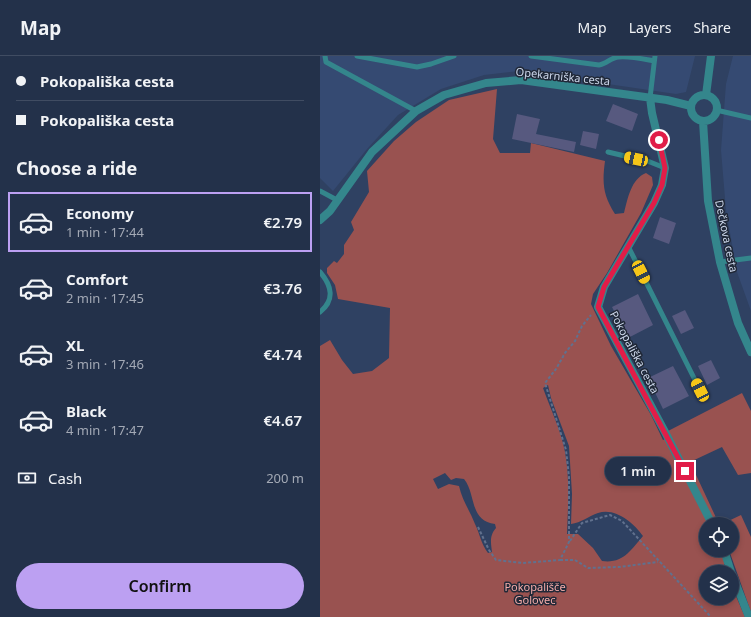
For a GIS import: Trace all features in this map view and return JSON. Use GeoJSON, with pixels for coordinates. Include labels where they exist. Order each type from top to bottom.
{"type":"FeatureCollection","features":[{"type":"Feature","properties":{"kind":"street"},"geometry":{"type":"LineString","coordinates":[[706,95],[711,56]]}},
{"type":"Feature","properties":{"kind":"street","name":"Opekarniška cesta"},"geometry":{"type":"LineString","coordinates":[[320,220],[330,211],[372,152],[416,111],[444,95],[486,83],[521,80],[650,98],[691,106]]}},
{"type":"Feature","properties":{"kind":"street"},"geometry":{"type":"LineString","coordinates":[[702,95],[706,95],[713,99],[716,110],[712,118],[704,121],[695,118],[692,114],[691,106],[695,99],[702,95]]}},
{"type":"Feature","properties":{"kind":"street","name":"Pokopališka cesta"},"geometry":{"type":"LineString","coordinates":[[650,98],[665,168],[662,185],[604,287],[598,307],[708,517]]}},
{"type":"Feature","properties":{"kind":"street","name":"Dečkova cesta"},"geometry":{"type":"LineString","coordinates":[[704,121],[708,201],[720,262],[738,323],[751,352]]}},
{"type":"Feature","properties":{"kind":"street"},"geometry":{"type":"LineString","coordinates":[[739,591],[749,617]]}},
{"type":"Feature","properties":{"kind":"lane"},"geometry":{"type":"LineString","coordinates":[[320,56],[326,62],[416,111]]}},
{"type":"Feature","properties":{"kind":"lane"},"geometry":{"type":"LineString","coordinates":[[325,56],[326,62]]}},
{"type":"Feature","properties":{"kind":"lane"},"geometry":{"type":"LineString","coordinates":[[357,56],[417,67],[454,56]]}},
{"type":"Feature","properties":{"kind":"lane"},"geometry":{"type":"LineString","coordinates":[[531,56],[599,65],[606,64],[612,58],[619,57],[655,58],[650,98]]}},
{"type":"Feature","properties":{"kind":"lane"},"geometry":{"type":"LineString","coordinates":[[716,110],[751,118]]}},
{"type":"Feature","properties":{"kind":"lane"},"geometry":{"type":"LineString","coordinates":[[608,152],[650,162],[665,168]]}},
{"type":"Feature","properties":{"kind":"lane"},"geometry":{"type":"LineString","coordinates":[[320,190],[337,200]]}},
{"type":"Feature","properties":{"kind":"lane"},"geometry":{"type":"LineString","coordinates":[[628,246],[700,390]]}},
{"type":"Feature","properties":{"kind":"lane"},"geometry":{"type":"LineString","coordinates":[[720,262],[751,258]]}},
{"type":"Feature","properties":{"kind":"lane"},"geometry":{"type":"LineString","coordinates":[[320,272],[329,287],[330,300],[326,307],[320,312]]}},
{"type":"Feature","properties":{"kind":"path"},"geometry":{"type":"LineString","coordinates":[[569,542],[569,477],[566,450],[545,384],[575,341],[582,326],[598,307]]}},
{"type":"Feature","properties":{"kind":"path"},"geometry":{"type":"LineString","coordinates":[[560,560],[569,542],[582,523],[610,515],[622,521],[711,617]]}},
{"type":"Feature","properties":{"kind":"path"},"geometry":{"type":"LineString","coordinates":[[478,528],[496,560],[523,563],[575,560],[588,568],[619,567],[659,562]]}},
{"type":"Feature","properties":{"kind":"shaded area"},"geometry":{"type":"Polygon","coordinates":[[[320,56],[695,56],[686,92],[676,94],[519,71],[484,75],[441,89],[398,115],[367,149],[333,191],[320,178],[320,56]]]}},
{"type":"Feature","properties":{"kind":"shaded area"},"geometry":{"type":"Polygon","coordinates":[[[733,56],[751,56],[751,311],[737,272],[726,210],[721,150],[726,84],[733,56]]]}},
{"type":"Feature","properties":{"kind":"green space","name":"Pokopališče Golovec"},"geometry":{"type":"Polygon","coordinates":[[[497,89],[493,139],[500,153],[530,153],[531,143],[605,161],[604,189],[615,214],[624,213],[631,190],[641,176],[646,173],[652,177],[653,185],[641,213],[607,273],[593,294],[591,304],[611,346],[651,415],[663,440],[670,437],[668,431],[742,393],[751,411],[751,473],[738,475],[722,447],[690,462],[716,517],[699,517],[699,557],[728,557],[724,565],[699,565],[699,605],[739,605],[739,603],[745,617],[320,617],[320,346],[330,340],[342,360],[353,374],[372,371],[389,358],[390,308],[338,299],[335,285],[327,273],[327,268],[334,261],[337,263],[344,254],[344,245],[354,230],[351,222],[369,192],[367,171],[394,141],[416,122],[449,100],[497,89]],[[548,385],[543,388],[561,436],[567,462],[567,534],[578,534],[593,548],[602,561],[621,558],[626,555],[643,536],[635,526],[624,517],[611,512],[604,512],[571,524],[572,494],[569,446],[551,398],[548,385]],[[445,473],[433,479],[438,489],[449,484],[459,486],[484,546],[488,553],[492,552],[491,540],[492,534],[496,528],[495,524],[487,522],[481,518],[474,506],[468,485],[464,479],[456,478],[451,480],[445,473]]]}},
{"type":"Feature","properties":{"kind":"green space"},"geometry":{"type":"Polygon","coordinates":[[[741,515],[751,537],[751,612],[739,578],[739,565],[734,565],[731,557],[739,557],[739,517],[737,517],[741,515]]]}},
{"type":"Feature","properties":{"kind":"building"},"geometry":{"type":"Polygon","coordinates":[[[613,104],[638,114],[632,131],[606,121],[613,104]]]}},
{"type":"Feature","properties":{"kind":"building"},"geometry":{"type":"Polygon","coordinates":[[[517,114],[540,119],[536,134],[576,142],[574,152],[512,139],[517,114]]]}},
{"type":"Feature","properties":{"kind":"building"},"geometry":{"type":"Polygon","coordinates":[[[583,131],[599,134],[596,149],[580,145],[583,131]]]}},
{"type":"Feature","properties":{"kind":"building"},"geometry":{"type":"Polygon","coordinates":[[[660,217],[676,223],[669,244],[653,238],[660,217]]]}},
{"type":"Feature","properties":{"kind":"building"},"geometry":{"type":"Polygon","coordinates":[[[638,294],[653,325],[628,338],[612,307],[638,294]]]}},
{"type":"Feature","properties":{"kind":"building"},"geometry":{"type":"Polygon","coordinates":[[[685,310],[694,328],[681,334],[672,316],[685,310]]]}},
{"type":"Feature","properties":{"kind":"building"},"geometry":{"type":"Polygon","coordinates":[[[711,360],[720,378],[707,385],[698,366],[711,360]]]}},
{"type":"Feature","properties":{"kind":"building"},"geometry":{"type":"Polygon","coordinates":[[[673,366],[689,396],[663,409],[648,378],[673,366]]]}},
{"type":"Feature","properties":{"kind":"route"},"geometry":{"type":"LineString","coordinates":[[659,140],[665,168],[662,185],[654,203],[604,287],[598,307],[685,471]]}}]}
